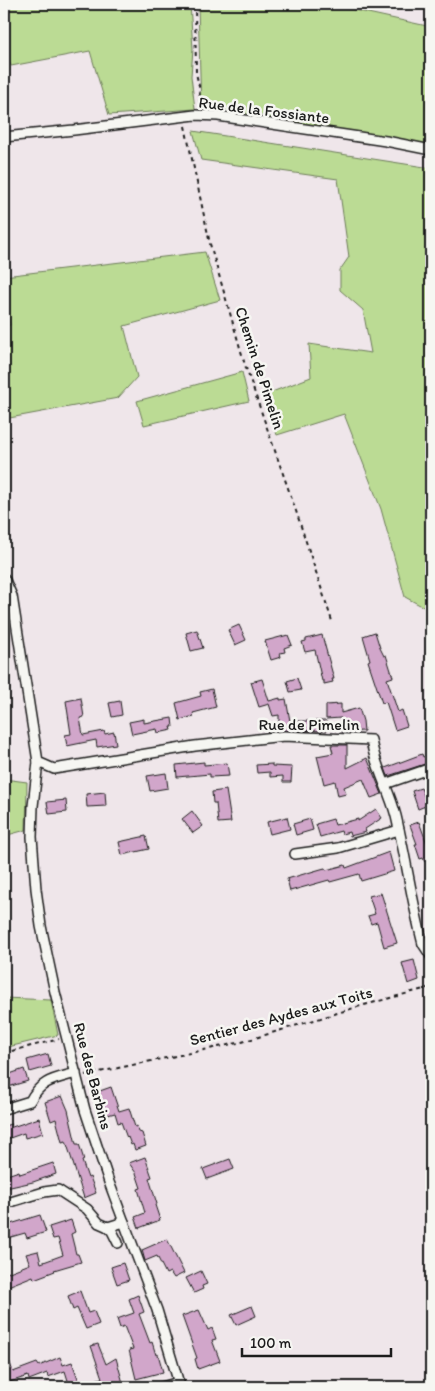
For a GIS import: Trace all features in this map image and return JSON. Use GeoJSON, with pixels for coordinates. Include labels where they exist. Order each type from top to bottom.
{"type":"FeatureCollection","features":[{"type":"Feature","properties":{"kind":"street","name":"Rue de la Fossiante"},"geometry":{"type":"LineString","coordinates":[[4,137],[65,132],[195,115],[218,116],[431,150]]}},
{"type":"Feature","properties":{"kind":"street"},"geometry":{"type":"LineString","coordinates":[[4,578],[12,596],[38,762],[54,769]]}},
{"type":"Feature","properties":{"kind":"street","name":"Rue de Pimelin"},"geometry":{"type":"LineString","coordinates":[[38,774],[54,769],[241,740],[284,736],[371,740],[374,758],[393,805],[423,944],[431,956]]}},
{"type":"Feature","properties":{"kind":"street","name":"Rue des Barbins"},"geometry":{"type":"LineString","coordinates":[[38,762],[32,837],[36,889],[44,944],[66,1037],[95,1142],[157,1310],[180,1385]]}},
{"type":"Feature","properties":{"kind":"street"},"geometry":{"type":"LineString","coordinates":[[385,784],[431,768]]}},
{"type":"Feature","properties":{"kind":"street"},"geometry":{"type":"LineString","coordinates":[[295,854],[338,848],[399,830]]}},
{"type":"Feature","properties":{"kind":"street"},"geometry":{"type":"LineString","coordinates":[[4,1109],[30,1101],[35,1091],[46,1082],[76,1075]]}},
{"type":"Feature","properties":{"kind":"street"},"geometry":{"type":"LineString","coordinates":[[4,1204],[44,1192],[58,1190],[87,1209],[99,1224],[108,1227],[118,1243]]}},
{"type":"Feature","properties":{"kind":"street"},"geometry":{"type":"LineString","coordinates":[[108,1227],[124,1222]]}},
{"type":"Feature","properties":{"kind":"street"},"geometry":{"type":"LineString","coordinates":[[162,1387],[180,1385]]}},
{"type":"Feature","properties":{"kind":"path"},"geometry":{"type":"LineString","coordinates":[[195,4],[196,73],[200,106],[195,115]]}},
{"type":"Feature","properties":{"kind":"path","name":"Chemin de Pimelin"},"geometry":{"type":"LineString","coordinates":[[183,117],[210,244],[245,365],[332,621]]}},
{"type":"Feature","properties":{"kind":"path","name":"Sentier des Aydes aux Toits"},"geometry":{"type":"LineString","coordinates":[[76,1075],[242,1042],[431,987]]}},
{"type":"Feature","properties":{"kind":"path"},"geometry":{"type":"LineString","coordinates":[[4,1052],[66,1037]]}},
{"type":"Feature","properties":{"kind":"green space"},"geometry":{"type":"Polygon","coordinates":[[[4,4],[190,4],[193,49],[191,76],[195,109],[109,115],[90,51],[11,66],[4,50],[4,4]]]}},
{"type":"Feature","properties":{"kind":"green space"},"geometry":{"type":"Polygon","coordinates":[[[198,4],[327,4],[427,26],[431,6],[431,145],[216,108],[201,109],[198,4]]]}},
{"type":"Feature","properties":{"kind":"green space"},"geometry":{"type":"Polygon","coordinates":[[[193,131],[431,168],[431,611],[405,597],[381,509],[344,414],[277,435],[264,395],[311,377],[309,344],[371,353],[363,310],[340,290],[340,270],[349,257],[338,179],[201,160],[193,131]]]}},
{"type":"Feature","properties":{"kind":"green space"},"geometry":{"type":"Polygon","coordinates":[[[205,252],[220,300],[124,326],[137,377],[118,398],[4,419],[4,326],[10,325],[4,295],[4,276],[205,252]]]}},
{"type":"Feature","properties":{"kind":"green space"},"geometry":{"type":"Polygon","coordinates":[[[242,372],[249,401],[144,425],[137,401],[242,372]]]}},
{"type":"Feature","properties":{"kind":"green space"},"geometry":{"type":"Polygon","coordinates":[[[4,779],[27,782],[26,830],[4,836],[4,779]]]}},
{"type":"Feature","properties":{"kind":"green space"},"geometry":{"type":"Polygon","coordinates":[[[4,998],[51,1000],[58,1035],[4,1048],[4,998]]]}},
{"type":"Feature","properties":{"kind":"building"},"geometry":{"type":"Polygon","coordinates":[[[239,625],[246,640],[235,645],[228,630],[239,625]]]}},
{"type":"Feature","properties":{"kind":"building"},"geometry":{"type":"Polygon","coordinates":[[[197,630],[203,648],[191,651],[186,633],[197,630]]]}},
{"type":"Feature","properties":{"kind":"building"},"geometry":{"type":"Polygon","coordinates":[[[375,632],[380,648],[384,656],[386,655],[393,677],[387,679],[398,712],[402,710],[407,726],[395,730],[386,702],[382,703],[368,661],[370,660],[363,636],[375,632]]]}},
{"type":"Feature","properties":{"kind":"building"},"geometry":{"type":"Polygon","coordinates":[[[288,635],[292,645],[284,648],[285,652],[280,653],[281,657],[271,660],[265,641],[288,635]]]}},
{"type":"Feature","properties":{"kind":"building"},"geometry":{"type":"Polygon","coordinates":[[[322,635],[334,679],[332,679],[333,682],[324,684],[315,650],[305,652],[302,642],[306,641],[306,639],[322,635]]]}},
{"type":"Feature","properties":{"kind":"building"},"geometry":{"type":"Polygon","coordinates":[[[297,678],[301,690],[290,692],[287,681],[297,678]]]}},
{"type":"Feature","properties":{"kind":"building"},"geometry":{"type":"Polygon","coordinates":[[[262,679],[269,701],[280,698],[280,700],[286,699],[290,721],[326,721],[327,731],[279,730],[279,715],[273,716],[269,704],[259,707],[251,682],[262,679]]]}},
{"type":"Feature","properties":{"kind":"building"},"geometry":{"type":"Polygon","coordinates":[[[212,689],[216,707],[193,713],[194,716],[180,720],[176,703],[201,696],[200,692],[212,689]]]}},
{"type":"Feature","properties":{"kind":"building"},"geometry":{"type":"Polygon","coordinates":[[[81,698],[84,717],[80,718],[83,735],[104,731],[105,734],[114,732],[116,744],[97,747],[96,740],[67,746],[65,735],[71,734],[66,701],[81,698]]]}},
{"type":"Feature","properties":{"kind":"building"},"geometry":{"type":"Polygon","coordinates":[[[120,701],[122,715],[112,717],[109,703],[120,701]]]}},
{"type":"Feature","properties":{"kind":"building"},"geometry":{"type":"Polygon","coordinates":[[[341,704],[341,713],[359,708],[364,731],[342,732],[341,718],[326,719],[326,705],[341,704]]]}},
{"type":"Feature","properties":{"kind":"building"},"geometry":{"type":"Polygon","coordinates":[[[172,718],[172,730],[158,733],[157,729],[132,734],[129,722],[144,719],[144,723],[172,718]]]}},
{"type":"Feature","properties":{"kind":"building"},"geometry":{"type":"Polygon","coordinates":[[[331,745],[347,745],[347,768],[367,758],[382,794],[371,798],[363,779],[344,787],[346,794],[338,796],[335,781],[324,784],[317,756],[333,753],[331,745]]]}},
{"type":"Feature","properties":{"kind":"building"},"geometry":{"type":"Polygon","coordinates":[[[422,754],[423,757],[431,754],[431,762],[388,776],[385,768],[422,754]]]}},
{"type":"Feature","properties":{"kind":"building"},"geometry":{"type":"Polygon","coordinates":[[[204,762],[204,765],[227,763],[229,776],[210,777],[210,774],[177,777],[176,765],[204,762]]]}},
{"type":"Feature","properties":{"kind":"building"},"geometry":{"type":"Polygon","coordinates":[[[272,764],[272,766],[292,767],[291,782],[283,782],[283,776],[270,777],[270,772],[257,773],[256,765],[272,764]]]}},
{"type":"Feature","properties":{"kind":"building"},"geometry":{"type":"Polygon","coordinates":[[[166,773],[168,788],[150,791],[147,776],[166,773]]]}},
{"type":"Feature","properties":{"kind":"building"},"geometry":{"type":"Polygon","coordinates":[[[421,788],[428,805],[418,809],[412,791],[421,788]]]}},
{"type":"Feature","properties":{"kind":"building"},"geometry":{"type":"Polygon","coordinates":[[[226,790],[231,822],[218,823],[216,803],[213,803],[212,792],[226,790]]]}},
{"type":"Feature","properties":{"kind":"building"},"geometry":{"type":"Polygon","coordinates":[[[105,792],[106,806],[87,807],[86,794],[105,792]]]}},
{"type":"Feature","properties":{"kind":"building"},"geometry":{"type":"Polygon","coordinates":[[[66,800],[67,812],[49,814],[47,802],[66,800]]]}},
{"type":"Feature","properties":{"kind":"building"},"geometry":{"type":"Polygon","coordinates":[[[376,809],[382,818],[365,829],[366,832],[350,836],[349,832],[342,834],[341,831],[320,837],[316,824],[333,819],[335,825],[358,819],[358,821],[376,809]]]}},
{"type":"Feature","properties":{"kind":"building"},"geometry":{"type":"Polygon","coordinates":[[[192,811],[203,826],[193,833],[182,819],[192,811]]]}},
{"type":"Feature","properties":{"kind":"building"},"geometry":{"type":"Polygon","coordinates":[[[287,817],[290,829],[270,834],[267,822],[287,817]]]}},
{"type":"Feature","properties":{"kind":"building"},"geometry":{"type":"Polygon","coordinates":[[[310,819],[313,830],[296,835],[293,824],[310,819]]]}},
{"type":"Feature","properties":{"kind":"building"},"geometry":{"type":"Polygon","coordinates":[[[419,822],[431,854],[431,860],[425,862],[423,858],[420,859],[410,825],[419,822]]]}},
{"type":"Feature","properties":{"kind":"building"},"geometry":{"type":"Polygon","coordinates":[[[146,836],[149,849],[122,855],[119,842],[146,836]]]}},
{"type":"Feature","properties":{"kind":"building"},"geometry":{"type":"Polygon","coordinates":[[[389,852],[394,871],[361,881],[359,874],[290,891],[287,879],[325,868],[326,870],[345,865],[346,868],[389,852]]]}},
{"type":"Feature","properties":{"kind":"building"},"geometry":{"type":"Polygon","coordinates":[[[381,893],[397,943],[384,947],[377,922],[371,924],[368,916],[375,914],[369,896],[381,893]]]}},
{"type":"Feature","properties":{"kind":"building"},"geometry":{"type":"Polygon","coordinates":[[[414,960],[419,980],[408,984],[402,963],[414,960]]]}},
{"type":"Feature","properties":{"kind":"building"},"geometry":{"type":"Polygon","coordinates":[[[48,1054],[51,1066],[30,1072],[27,1060],[48,1054]]]}},
{"type":"Feature","properties":{"kind":"building"},"geometry":{"type":"Polygon","coordinates":[[[24,1069],[28,1081],[8,1087],[4,1076],[24,1069]]]}},
{"type":"Feature","properties":{"kind":"building"},"geometry":{"type":"Polygon","coordinates":[[[111,1087],[119,1111],[129,1108],[135,1127],[137,1126],[139,1132],[142,1133],[146,1146],[135,1150],[133,1144],[131,1145],[127,1138],[121,1122],[118,1123],[115,1113],[104,1116],[97,1092],[111,1087]]]}},
{"type":"Feature","properties":{"kind":"building"},"geometry":{"type":"Polygon","coordinates":[[[62,1096],[68,1110],[76,1144],[79,1144],[84,1160],[82,1161],[96,1193],[84,1198],[66,1141],[62,1142],[56,1119],[51,1121],[45,1102],[62,1096]]]}},
{"type":"Feature","properties":{"kind":"building"},"geometry":{"type":"Polygon","coordinates":[[[39,1118],[43,1133],[25,1138],[24,1133],[4,1140],[4,1126],[11,1124],[12,1127],[39,1118]]]}},
{"type":"Feature","properties":{"kind":"building"},"geometry":{"type":"Polygon","coordinates":[[[145,1157],[152,1177],[149,1178],[160,1220],[139,1228],[135,1217],[145,1213],[138,1189],[141,1188],[136,1173],[129,1163],[145,1157]]]}},
{"type":"Feature","properties":{"kind":"building"},"geometry":{"type":"Polygon","coordinates":[[[230,1159],[234,1169],[207,1179],[203,1169],[230,1159]]]}},
{"type":"Feature","properties":{"kind":"building"},"geometry":{"type":"Polygon","coordinates":[[[53,1163],[56,1174],[33,1182],[6,1188],[4,1176],[19,1171],[20,1174],[53,1163]]]}},
{"type":"Feature","properties":{"kind":"building"},"geometry":{"type":"Polygon","coordinates":[[[40,1215],[46,1232],[27,1238],[25,1233],[4,1239],[4,1226],[40,1215]]]}},
{"type":"Feature","properties":{"kind":"building"},"geometry":{"type":"Polygon","coordinates":[[[71,1220],[75,1232],[71,1234],[76,1254],[78,1254],[81,1262],[54,1270],[34,1279],[33,1276],[8,1286],[4,1274],[30,1264],[26,1254],[38,1251],[41,1263],[63,1255],[58,1238],[53,1239],[49,1227],[71,1220]]]}},
{"type":"Feature","properties":{"kind":"building"},"geometry":{"type":"Polygon","coordinates":[[[167,1239],[184,1273],[174,1278],[170,1272],[166,1274],[157,1256],[145,1261],[142,1250],[167,1239]]]}},
{"type":"Feature","properties":{"kind":"building"},"geometry":{"type":"Polygon","coordinates":[[[123,1263],[129,1280],[117,1284],[111,1267],[123,1263]]]}},
{"type":"Feature","properties":{"kind":"building"},"geometry":{"type":"Polygon","coordinates":[[[201,1271],[207,1284],[202,1286],[203,1289],[194,1293],[186,1278],[201,1271]]]}},
{"type":"Feature","properties":{"kind":"building"},"geometry":{"type":"Polygon","coordinates":[[[80,1291],[88,1313],[94,1311],[99,1324],[86,1329],[77,1308],[73,1310],[68,1296],[80,1291]]]}},
{"type":"Feature","properties":{"kind":"building"},"geometry":{"type":"Polygon","coordinates":[[[138,1295],[144,1312],[139,1314],[150,1343],[152,1342],[156,1355],[158,1354],[163,1372],[136,1379],[129,1350],[133,1349],[124,1326],[120,1328],[117,1319],[134,1313],[129,1299],[138,1295]]]}},
{"type":"Feature","properties":{"kind":"building"},"geometry":{"type":"Polygon","coordinates":[[[252,1306],[256,1316],[236,1325],[231,1315],[252,1306]]]}},
{"type":"Feature","properties":{"kind":"building"},"geometry":{"type":"Polygon","coordinates":[[[199,1310],[208,1330],[212,1328],[216,1339],[212,1340],[220,1361],[198,1369],[195,1359],[197,1358],[182,1316],[199,1310]]]}},
{"type":"Feature","properties":{"kind":"building"},"geometry":{"type":"Polygon","coordinates":[[[98,1344],[106,1364],[116,1358],[123,1383],[109,1387],[70,1387],[65,1371],[48,1377],[47,1373],[29,1380],[28,1376],[4,1384],[5,1348],[13,1372],[37,1363],[39,1366],[60,1357],[63,1365],[72,1362],[80,1384],[102,1378],[91,1346],[98,1344]]]}}]}
